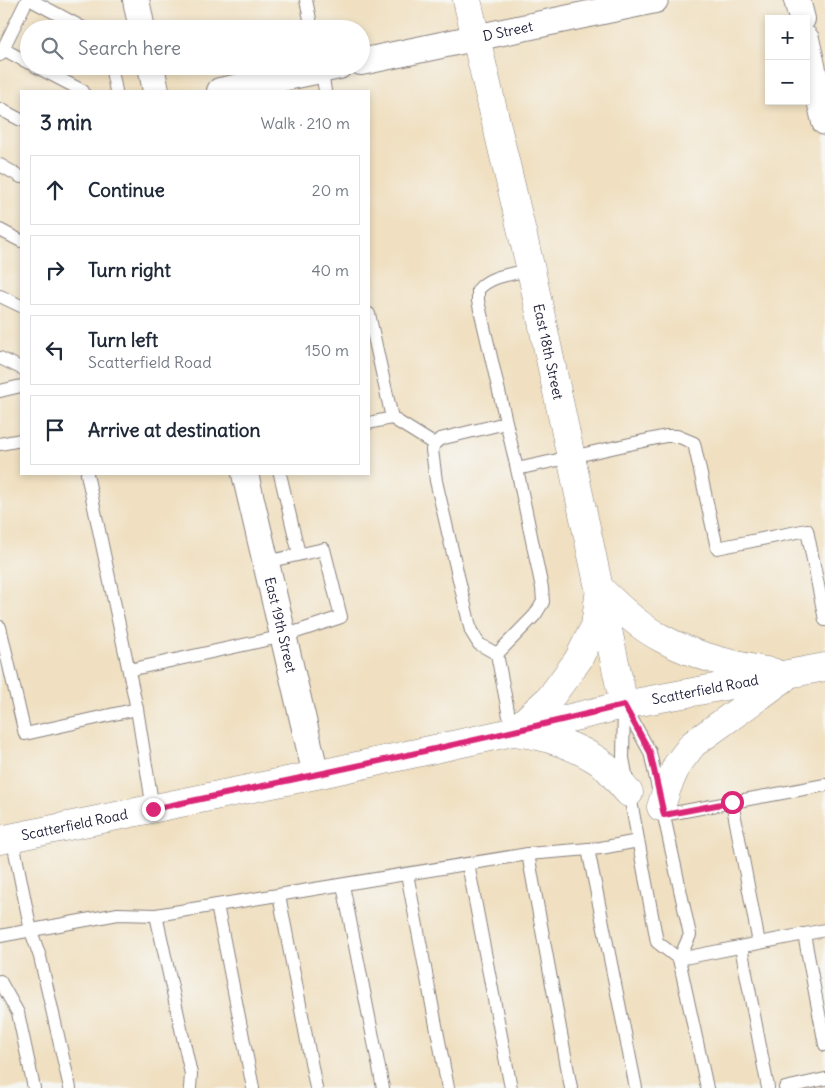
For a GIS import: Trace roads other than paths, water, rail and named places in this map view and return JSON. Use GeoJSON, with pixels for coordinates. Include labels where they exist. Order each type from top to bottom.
{"type":"FeatureCollection","features":[{"type":"Feature","properties":{"kind":"main road","name":"East 18th Street"},"geometry":{"type":"LineString","coordinates":[[467,0],[531,270],[624,705]]}},
{"type":"Feature","properties":{"kind":"main road"},"geometry":{"type":"LineString","coordinates":[[600,589],[634,620],[663,639],[698,653],[752,669],[790,674]]}},
{"type":"Feature","properties":{"kind":"main road"},"geometry":{"type":"LineString","coordinates":[[512,732],[550,698],[578,660],[595,626],[600,589]]}},
{"type":"Feature","properties":{"kind":"main road","name":"Scatterfield Road"},"geometry":{"type":"LineString","coordinates":[[6,839],[316,775],[512,732],[624,705],[825,667]]}},
{"type":"Feature","properties":{"kind":"main road"},"geometry":{"type":"LineString","coordinates":[[662,811],[667,788],[677,765],[693,744],[790,674]]}},
{"type":"Feature","properties":{"kind":"main road"},"geometry":{"type":"LineString","coordinates":[[512,732],[537,735],[574,749],[601,763],[630,793]]}},
{"type":"Feature","properties":{"kind":"street"},"geometry":{"type":"LineString","coordinates":[[136,0],[140,20]]}},
{"type":"Feature","properties":{"kind":"street"},"geometry":{"type":"LineString","coordinates":[[797,0],[801,15]]}},
{"type":"Feature","properties":{"kind":"street","name":"D Street"},"geometry":{"type":"LineString","coordinates":[[370,60],[640,2]]}},
{"type":"Feature","properties":{"kind":"street"},"geometry":{"type":"LineString","coordinates":[[810,56],[825,122]]}},
{"type":"Feature","properties":{"kind":"street"},"geometry":{"type":"LineString","coordinates":[[153,75],[156,90]]}},
{"type":"Feature","properties":{"kind":"street"},"geometry":{"type":"LineString","coordinates":[[226,90],[315,75]]}},
{"type":"Feature","properties":{"kind":"street","name":"East 19th Street"},"geometry":{"type":"LineString","coordinates":[[246,475],[316,775]]}},
{"type":"Feature","properties":{"kind":"lane"},"geometry":{"type":"LineString","coordinates":[[20,59],[1,52],[27,0]]}},
{"type":"Feature","properties":{"kind":"lane"},"geometry":{"type":"LineString","coordinates":[[31,0],[68,20]]}},
{"type":"Feature","properties":{"kind":"lane"},"geometry":{"type":"LineString","coordinates":[[306,0],[310,20]]}},
{"type":"Feature","properties":{"kind":"lane"},"geometry":{"type":"LineString","coordinates":[[52,75],[81,90]]}},
{"type":"Feature","properties":{"kind":"lane"},"geometry":{"type":"LineString","coordinates":[[112,75],[116,90]]}},
{"type":"Feature","properties":{"kind":"lane"},"geometry":{"type":"LineString","coordinates":[[0,109],[20,119]]}},
{"type":"Feature","properties":{"kind":"lane"},"geometry":{"type":"LineString","coordinates":[[0,166],[20,176]]}},
{"type":"Feature","properties":{"kind":"lane"},"geometry":{"type":"LineString","coordinates":[[0,230],[20,240]]}},
{"type":"Feature","properties":{"kind":"lane"},"geometry":{"type":"LineString","coordinates":[[497,654],[535,615],[543,602],[542,588],[517,469],[478,302],[478,290],[483,284],[493,278],[531,270]]}},
{"type":"Feature","properties":{"kind":"lane"},"geometry":{"type":"LineString","coordinates":[[0,296],[20,306]]}},
{"type":"Feature","properties":{"kind":"lane"},"geometry":{"type":"LineString","coordinates":[[370,319],[392,418]]}},
{"type":"Feature","properties":{"kind":"lane"},"geometry":{"type":"LineString","coordinates":[[0,358],[20,368]]}},
{"type":"Feature","properties":{"kind":"lane"},"geometry":{"type":"LineString","coordinates":[[0,391],[20,386]]}},
{"type":"Feature","properties":{"kind":"lane"},"geometry":{"type":"LineString","coordinates":[[370,423],[392,418],[434,444]]}},
{"type":"Feature","properties":{"kind":"lane"},"geometry":{"type":"LineString","coordinates":[[497,654],[478,644],[471,631],[436,481],[432,450],[434,444],[440,439],[506,423]]}},
{"type":"Feature","properties":{"kind":"lane"},"geometry":{"type":"LineString","coordinates":[[517,469],[666,436],[677,436],[694,443],[717,548],[807,530],[825,620]]}},
{"type":"Feature","properties":{"kind":"lane"},"geometry":{"type":"LineString","coordinates":[[0,444],[20,440]]}},
{"type":"Feature","properties":{"kind":"lane"},"geometry":{"type":"LineString","coordinates":[[87,475],[129,670],[153,809]]}},
{"type":"Feature","properties":{"kind":"lane"},"geometry":{"type":"LineString","coordinates":[[280,475],[299,554]]}},
{"type":"Feature","properties":{"kind":"lane"},"geometry":{"type":"LineString","coordinates":[[129,670],[284,636],[341,617],[324,549],[266,562]]}},
{"type":"Feature","properties":{"kind":"lane"},"geometry":{"type":"LineString","coordinates":[[0,626],[25,734],[136,709]]}},
{"type":"Feature","properties":{"kind":"lane"},"geometry":{"type":"LineString","coordinates":[[497,654],[512,732]]}},
{"type":"Feature","properties":{"kind":"lane"},"geometry":{"type":"LineString","coordinates":[[624,705],[623,758],[657,942],[679,959],[825,930]]}},
{"type":"Feature","properties":{"kind":"lane"},"geometry":{"type":"LineString","coordinates":[[624,705],[650,752],[690,935],[679,959],[707,1088]]}},
{"type":"Feature","properties":{"kind":"lane"},"geometry":{"type":"LineString","coordinates":[[662,811],[732,802],[825,785]]}},
{"type":"Feature","properties":{"kind":"lane"},"geometry":{"type":"LineString","coordinates":[[732,802],[759,943]]}},
{"type":"Feature","properties":{"kind":"lane"},"geometry":{"type":"LineString","coordinates":[[6,839],[40,957],[70,1088]]}},
{"type":"Feature","properties":{"kind":"lane"},"geometry":{"type":"LineString","coordinates":[[0,936],[118,914],[156,915],[528,854],[588,849],[638,841]]}},
{"type":"Feature","properties":{"kind":"lane"},"geometry":{"type":"LineString","coordinates":[[588,849],[636,1088]]}},
{"type":"Feature","properties":{"kind":"lane"},"geometry":{"type":"LineString","coordinates":[[528,854],[571,1088]]}},
{"type":"Feature","properties":{"kind":"lane"},"geometry":{"type":"LineString","coordinates":[[468,864],[511,1088]]}},
{"type":"Feature","properties":{"kind":"lane"},"geometry":{"type":"LineString","coordinates":[[406,874],[448,1088]]}},
{"type":"Feature","properties":{"kind":"lane"},"geometry":{"type":"LineString","coordinates":[[343,885],[383,1088]]}},
{"type":"Feature","properties":{"kind":"lane"},"geometry":{"type":"LineString","coordinates":[[279,895],[316,1088]]}},
{"type":"Feature","properties":{"kind":"lane"},"geometry":{"type":"LineString","coordinates":[[217,905],[254,1088]]}},
{"type":"Feature","properties":{"kind":"lane"},"geometry":{"type":"LineString","coordinates":[[156,915],[191,1074],[190,1088]]}},
{"type":"Feature","properties":{"kind":"lane"},"geometry":{"type":"LineString","coordinates":[[804,934],[825,1045]]}},
{"type":"Feature","properties":{"kind":"lane"},"geometry":{"type":"LineString","coordinates":[[741,947],[768,1088]]}},
{"type":"Feature","properties":{"kind":"lane"},"geometry":{"type":"LineString","coordinates":[[0,981],[18,1013],[34,1088]]}},
{"type":"Feature","properties":{"kind":"lane"},"geometry":{"type":"LineString","coordinates":[[785,1088],[825,1079]]}}]}
